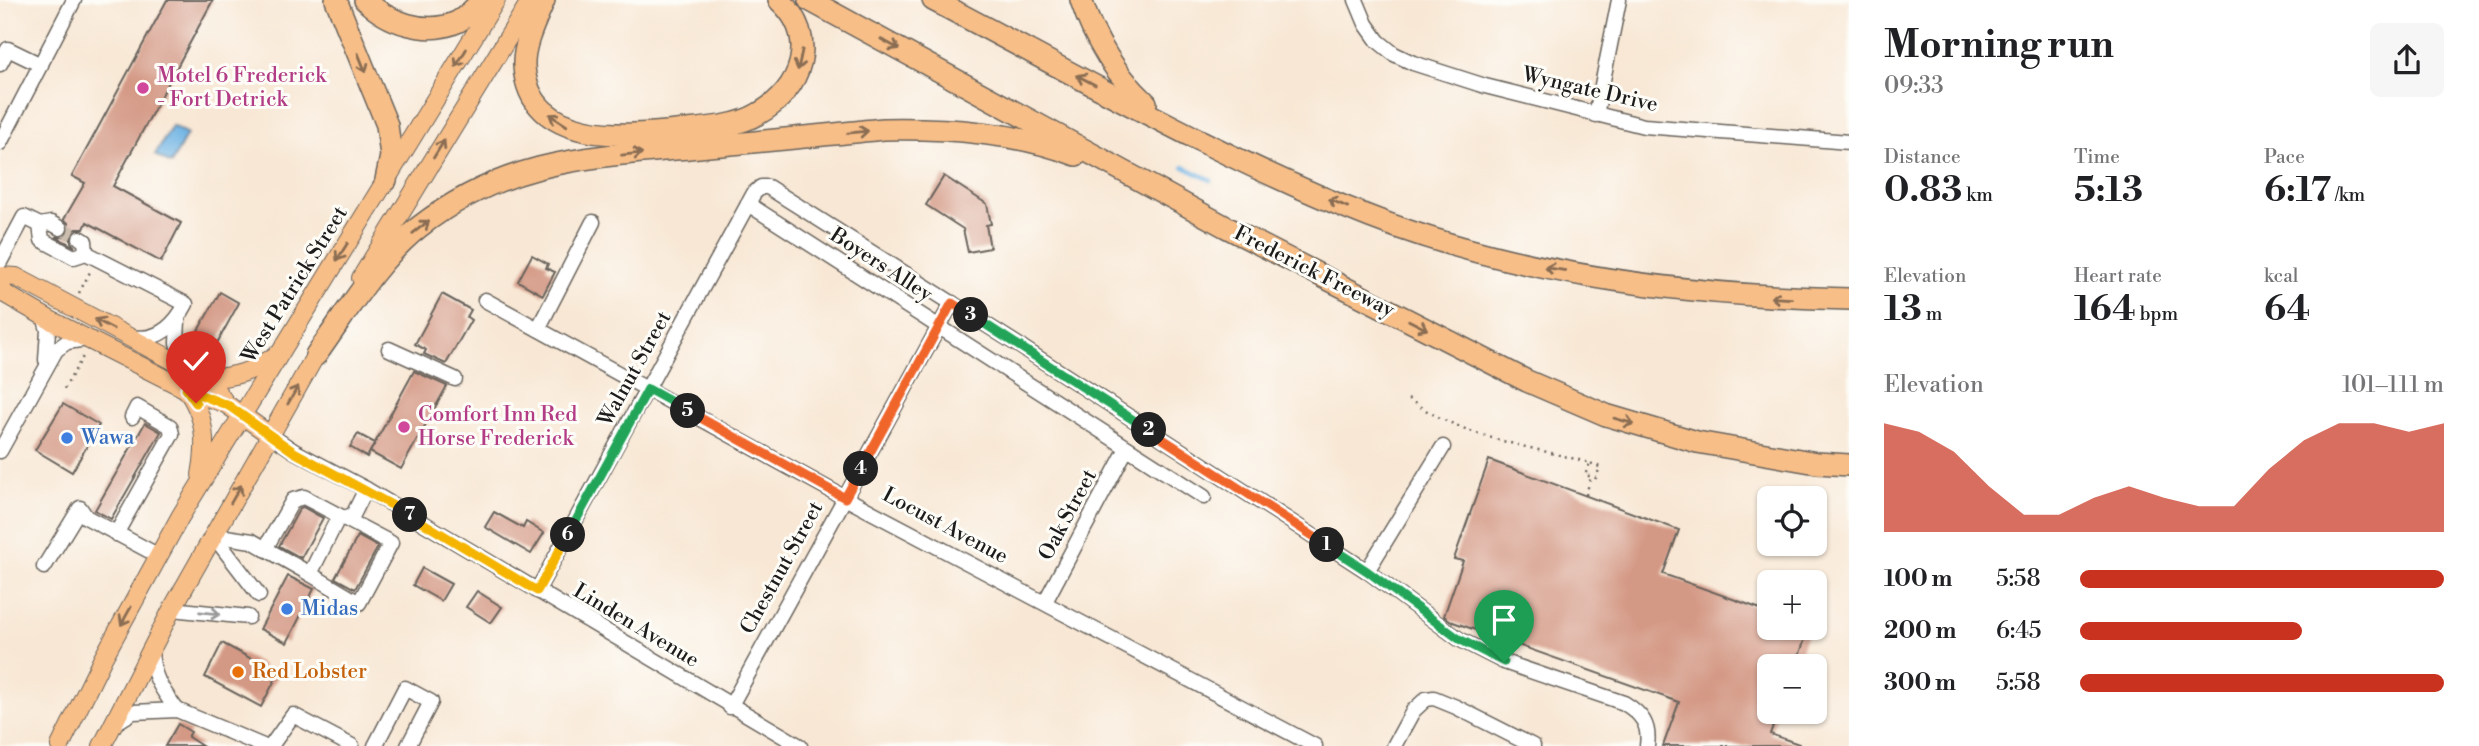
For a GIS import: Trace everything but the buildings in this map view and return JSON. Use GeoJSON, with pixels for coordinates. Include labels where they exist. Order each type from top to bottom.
{"type":"FeatureCollection","features":[{"type":"Feature","properties":{"kind":"highway"},"geometry":{"type":"LineString","coordinates":[[336,0],[387,125],[391,156],[386,180]]}},
{"type":"Feature","properties":{"kind":"highway"},"geometry":{"type":"LineString","coordinates":[[365,0],[388,18],[406,25],[424,26],[456,22],[482,0]]}},
{"type":"Feature","properties":{"kind":"highway"},"geometry":{"type":"LineString","coordinates":[[544,0],[527,45],[524,65],[528,85],[536,102],[562,124],[575,129],[610,134],[655,134],[714,127],[756,116],[775,103],[788,89],[802,57],[802,40],[798,23],[790,10],[779,0]]}},
{"type":"Feature","properties":{"kind":"highway","name":"Frederick Freeway"},"geometry":{"type":"LineString","coordinates":[[808,0],[1226,227],[1527,381],[1606,415],[1697,442],[1817,463],[1849,465]]}},
{"type":"Feature","properties":{"kind":"highway"},"geometry":{"type":"LineString","coordinates":[[933,0],[1268,173],[1370,217],[1457,245],[1543,267],[1653,285],[1778,298],[1849,299]]}},
{"type":"Feature","properties":{"kind":"highway"},"geometry":{"type":"LineString","coordinates":[[1081,0],[1098,41],[1128,86],[1168,123]]}},
{"type":"Feature","properties":{"kind":"highway"},"geometry":{"type":"LineString","coordinates":[[316,355],[386,259],[418,228],[483,187],[536,167],[559,162],[884,129],[959,131],[1028,142],[1068,152],[1101,165],[1226,227]]}},
{"type":"Feature","properties":{"kind":"main road","name":"West Patrick Street"},"geometry":{"type":"LineString","coordinates":[[60,746],[103,658],[200,483],[496,0]]}},
{"type":"Feature","properties":{"kind":"main road"},"geometry":{"type":"LineString","coordinates":[[102,746],[172,608],[316,355],[531,0]]}},
{"type":"Feature","properties":{"kind":"main road"},"geometry":{"type":"LineString","coordinates":[[0,276],[16,277],[208,379],[226,404]]}},
{"type":"Feature","properties":{"kind":"main road"},"geometry":{"type":"LineString","coordinates":[[0,286],[5,294],[44,316],[86,347],[226,404],[270,435]]}},
{"type":"Feature","properties":{"kind":"main road"},"geometry":{"type":"LineString","coordinates":[[208,379],[239,376],[257,369],[281,352]]}},
{"type":"Feature","properties":{"kind":"main road"},"geometry":{"type":"LineString","coordinates":[[186,389],[196,403],[204,427],[205,456],[200,483]]}},
{"type":"Feature","properties":{"kind":"street"},"geometry":{"type":"LineString","coordinates":[[0,143],[74,0]]}},
{"type":"Feature","properties":{"kind":"street","name":"Wyngate Drive"},"geometry":{"type":"LineString","coordinates":[[1356,0],[1366,24],[1378,41],[1394,54],[1413,63],[1485,86],[1644,126],[1849,142]]}},
{"type":"Feature","properties":{"kind":"street"},"geometry":{"type":"LineString","coordinates":[[1596,115],[1619,0]]}},
{"type":"Feature","properties":{"kind":"street"},"geometry":{"type":"LineString","coordinates":[[0,64],[8,49],[41,65]]}},
{"type":"Feature","properties":{"kind":"street"},"geometry":{"type":"LineString","coordinates":[[748,204],[761,187],[768,187],[1367,571],[1459,639],[1504,662],[1624,703],[1634,709],[1646,724],[1649,734],[1647,746]]}},
{"type":"Feature","properties":{"kind":"street","name":"Boyers Alley"},"geometry":{"type":"LineString","coordinates":[[748,204],[1204,497]]}},
{"type":"Feature","properties":{"kind":"street","name":"Walnut Street"},"geometry":{"type":"LineString","coordinates":[[537,591],[748,204]]}},
{"type":"Feature","properties":{"kind":"street"},"geometry":{"type":"LineString","coordinates":[[0,262],[24,217],[40,225],[51,223],[60,228]]}},
{"type":"Feature","properties":{"kind":"street"},"geometry":{"type":"LineString","coordinates":[[538,329],[593,222]]}},
{"type":"Feature","properties":{"kind":"street"},"geometry":{"type":"LineString","coordinates":[[40,225],[42,240],[74,257],[86,253],[186,304],[178,319],[154,337],[139,339],[128,336]]}},
{"type":"Feature","properties":{"kind":"street"},"geometry":{"type":"LineString","coordinates":[[80,238],[85,241],[86,253]]}},
{"type":"Feature","properties":{"kind":"street","name":"Locust Avenue"},"geometry":{"type":"LineString","coordinates":[[485,300],[845,498],[1315,746]]}},
{"type":"Feature","properties":{"kind":"street","name":"Chestnut Street"},"geometry":{"type":"LineString","coordinates":[[730,707],[952,303]]}},
{"type":"Feature","properties":{"kind":"street"},"geometry":{"type":"LineString","coordinates":[[44,316],[48,335],[44,368]]}},
{"type":"Feature","properties":{"kind":"street"},"geometry":{"type":"LineString","coordinates":[[178,319],[177,343],[186,368]]}},
{"type":"Feature","properties":{"kind":"street"},"geometry":{"type":"LineString","coordinates":[[0,451],[56,349],[67,342],[86,347]]}},
{"type":"Feature","properties":{"kind":"street"},"geometry":{"type":"LineString","coordinates":[[388,349],[455,379]]}},
{"type":"Feature","properties":{"kind":"street"},"geometry":{"type":"LineString","coordinates":[[116,534],[172,435],[170,426],[137,407],[132,417]]}},
{"type":"Feature","properties":{"kind":"street","name":"Linden Avenue"},"geometry":{"type":"LineString","coordinates":[[270,435],[294,452],[362,483],[730,707],[800,746]]}},
{"type":"Feature","properties":{"kind":"street"},"geometry":{"type":"LineString","coordinates":[[1367,571],[1443,447]]}},
{"type":"Feature","properties":{"kind":"street","name":"Oak Street"},"geometry":{"type":"LineString","coordinates":[[1045,602],[1127,448]]}},
{"type":"Feature","properties":{"kind":"street"},"geometry":{"type":"LineString","coordinates":[[310,574],[337,520],[353,515],[362,483]]}},
{"type":"Feature","properties":{"kind":"street"},"geometry":{"type":"LineString","coordinates":[[213,535],[253,541],[265,549],[359,603],[391,543],[304,497],[293,500],[265,549]]}},
{"type":"Feature","properties":{"kind":"street"},"geometry":{"type":"LineString","coordinates":[[44,567],[80,508],[86,517],[159,556]]}},
{"type":"Feature","properties":{"kind":"street"},"geometry":{"type":"LineString","coordinates":[[213,535],[259,595]]}},
{"type":"Feature","properties":{"kind":"street"},"geometry":{"type":"LineString","coordinates":[[172,608],[248,617]]}},
{"type":"Feature","properties":{"kind":"street"},"geometry":{"type":"LineString","coordinates":[[151,649],[152,668],[157,683],[177,710]]}},
{"type":"Feature","properties":{"kind":"street"},"geometry":{"type":"LineString","coordinates":[[374,746],[405,688],[431,702],[408,746]]}},
{"type":"Feature","properties":{"kind":"street"},"geometry":{"type":"LineString","coordinates":[[1394,746],[1421,702],[1434,698],[1533,746]]}},
{"type":"Feature","properties":{"kind":"street"},"geometry":{"type":"LineString","coordinates":[[111,725],[133,712],[177,710],[263,746]]}},
{"type":"Feature","properties":{"kind":"street"},"geometry":{"type":"LineString","coordinates":[[271,746],[293,715],[352,746]]}},
{"type":"Feature","properties":{"kind":"path"},"geometry":{"type":"LineString","coordinates":[[77,296],[90,272]]}},
{"type":"Feature","properties":{"kind":"path"},"geometry":{"type":"LineString","coordinates":[[64,389],[86,347]]}},
{"type":"Feature","properties":{"kind":"path"},"geometry":{"type":"LineString","coordinates":[[1408,399],[1438,419],[1475,434],[1590,463],[1600,467],[1596,478],[1586,475],[1590,463]]}},
{"type":"Feature","properties":{"kind":"path"},"geometry":{"type":"LineString","coordinates":[[1586,495],[1591,476]]}},
{"type":"Feature","properties":{"kind":"water"},"geometry":{"type":"Polygon","coordinates":[[[172,126],[187,134],[171,164],[155,155],[172,126]]]}},
{"type":"Feature","properties":{"kind":"waterway"},"geometry":{"type":"LineString","coordinates":[[1184,167],[1211,180]]}},
{"type":"Feature","properties":{"kind":"tunnel"},"geometry":{"type":"LineString","coordinates":[[60,228],[80,238]]}},
{"type":"Feature","properties":{"kind":"place","name":"Motel 6 Frederick - Fort Detrick"},"geometry":{"type":"Point","coordinates":[143,88]}},
{"type":"Feature","properties":{"kind":"place","name":"Comfort Inn Red Horse Frederick"},"geometry":{"type":"Point","coordinates":[404,427]}},
{"type":"Feature","properties":{"kind":"place","name":"Wawa"},"geometry":{"type":"Point","coordinates":[67,438]}},
{"type":"Feature","properties":{"kind":"place","name":"Midas"},"geometry":{"type":"Point","coordinates":[287,609]}},
{"type":"Feature","properties":{"kind":"place","name":"Red Lobster"},"geometry":{"type":"Point","coordinates":[238,672]}},
{"type":"Feature","properties":{"kind":"route"},"geometry":{"type":"LineString","coordinates":[[196,403],[186,389],[226,404],[294,452],[366,489],[537,591],[648,389],[845,498],[952,303],[1367,571],[1459,639],[1504,662]]}}]}
